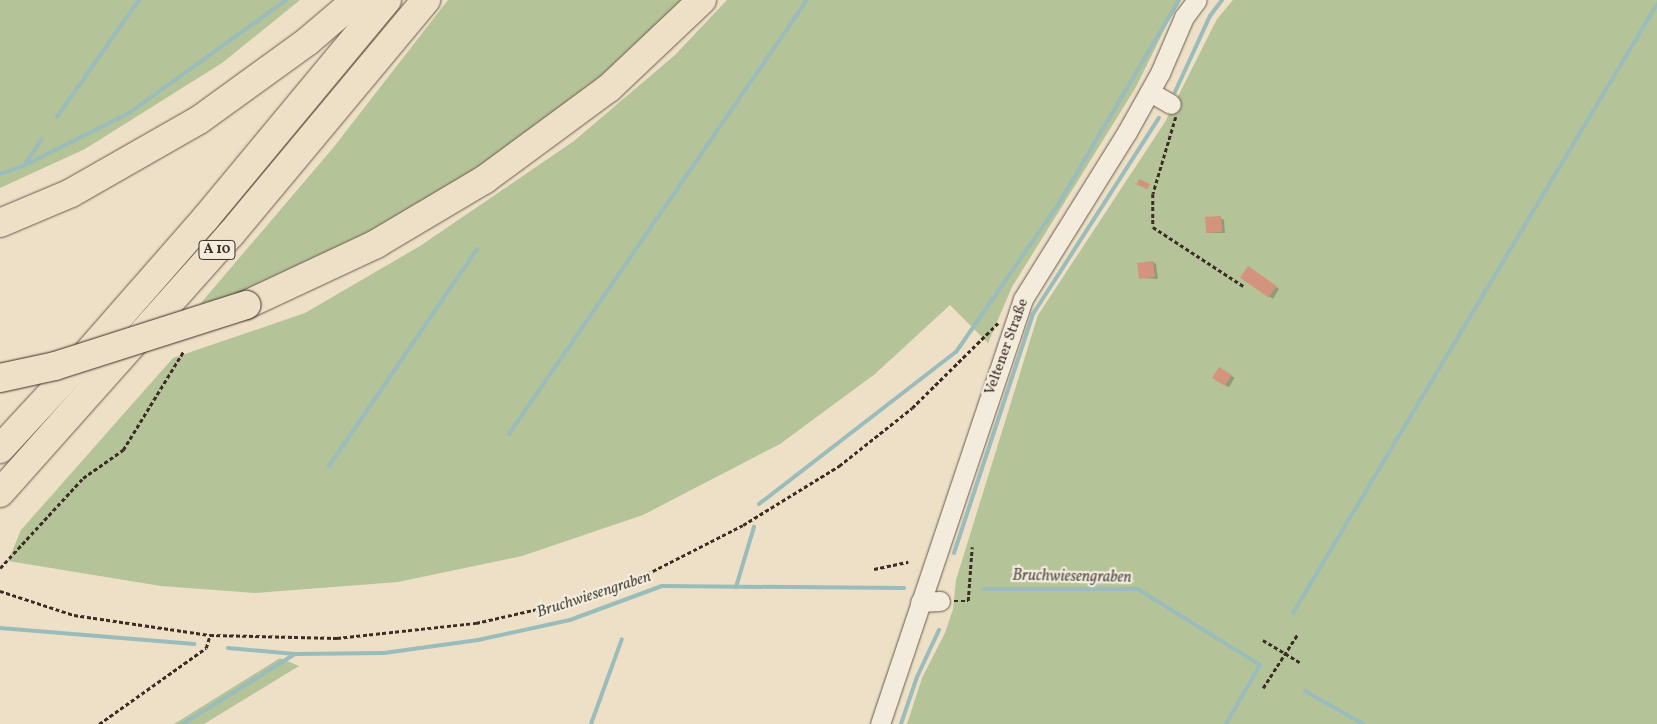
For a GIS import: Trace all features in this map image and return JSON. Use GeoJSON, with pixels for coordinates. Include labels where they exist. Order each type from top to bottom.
{"type":"FeatureCollection","features":[{"type":"Feature","properties":{"kind":"highway"},"geometry":{"type":"LineString","coordinates":[[0,223],[71,193],[199,120],[308,41],[356,0]]}},
{"type":"Feature","properties":{"kind":"highway","name":"A 10"},"geometry":{"type":"LineString","coordinates":[[0,448],[72,372],[205,219],[386,0]]}},
{"type":"Feature","properties":{"kind":"highway","name":"A 10"},"geometry":{"type":"LineString","coordinates":[[0,493],[231,234],[426,0]]}},
{"type":"Feature","properties":{"kind":"highway"},"geometry":{"type":"LineString","coordinates":[[0,378],[55,366],[185,327],[246,305],[376,244],[484,180],[609,88],[702,0]]}},
{"type":"Feature","properties":{"kind":"street","name":"Veltener Straße"},"geometry":{"type":"LineString","coordinates":[[880,724],[906,623],[920,602],[919,565],[1010,317],[1073,221],[1150,92],[1184,17],[1198,0]]}},
{"type":"Feature","properties":{"kind":"street"},"geometry":{"type":"LineString","coordinates":[[1150,92],[1171,104]]}},
{"type":"Feature","properties":{"kind":"street"},"geometry":{"type":"LineString","coordinates":[[920,602],[940,601]]}},
{"type":"Feature","properties":{"kind":"path"},"geometry":{"type":"LineString","coordinates":[[1171,104],[1176,117],[1153,194],[1153,227],[1243,286]]}},
{"type":"Feature","properties":{"kind":"path"},"geometry":{"type":"LineString","coordinates":[[0,591],[74,615],[210,635],[337,638],[384,635],[476,623],[598,595],[641,577],[742,525],[839,466],[912,408],[1010,317]]}},
{"type":"Feature","properties":{"kind":"path"},"geometry":{"type":"LineString","coordinates":[[0,568],[83,478],[123,450],[183,352]]}},
{"type":"Feature","properties":{"kind":"path"},"geometry":{"type":"LineString","coordinates":[[940,601],[968,601],[972,547]]}},
{"type":"Feature","properties":{"kind":"path"},"geometry":{"type":"LineString","coordinates":[[874,570],[919,565]]}},
{"type":"Feature","properties":{"kind":"path"},"geometry":{"type":"LineString","coordinates":[[100,724],[206,648],[210,635]]}},
{"type":"Feature","properties":{"kind":"path"},"geometry":{"type":"LineString","coordinates":[[1263,688],[1297,635]]}},
{"type":"Feature","properties":{"kind":"path"},"geometry":{"type":"LineString","coordinates":[[1263,640],[1301,663]]}},
{"type":"Feature","properties":{"kind":"green space"},"geometry":{"type":"Polygon","coordinates":[[[0,0],[300,0],[222,63],[85,149],[0,188],[0,0]]]}},
{"type":"Feature","properties":{"kind":"green space"},"geometry":{"type":"Polygon","coordinates":[[[448,0],[685,0],[603,76],[482,166],[395,220],[243,291],[200,304],[333,148],[448,0]]]}},
{"type":"Feature","properties":{"kind":"green space"},"geometry":{"type":"Polygon","coordinates":[[[727,0],[1179,0],[1136,87],[1012,287],[988,343],[950,305],[875,374],[780,444],[643,515],[522,556],[398,582],[255,593],[161,586],[8,561],[21,530],[173,358],[305,313],[420,246],[574,141],[675,55],[727,0]]]}},
{"type":"Feature","properties":{"kind":"green space"},"geometry":{"type":"Polygon","coordinates":[[[1233,0],[1657,0],[1657,724],[907,724],[922,678],[945,633],[953,609],[956,580],[1038,315],[1165,122],[1217,19],[1233,0]]]}},
{"type":"Feature","properties":{"kind":"green space"},"geometry":{"type":"Polygon","coordinates":[[[280,658],[299,666],[204,724],[174,724],[280,658]]]}},
{"type":"Feature","properties":{"kind":"building"},"geometry":{"type":"Polygon","coordinates":[[[1139,179],[1150,184],[1148,189],[1137,184],[1139,179]]]}},
{"type":"Feature","properties":{"kind":"building"},"geometry":{"type":"Polygon","coordinates":[[[1221,216],[1222,232],[1206,233],[1205,217],[1221,216]]]}},
{"type":"Feature","properties":{"kind":"building"},"geometry":{"type":"Polygon","coordinates":[[[1153,261],[1155,277],[1139,279],[1137,263],[1153,261]]]}},
{"type":"Feature","properties":{"kind":"building"},"geometry":{"type":"Polygon","coordinates":[[[1248,266],[1277,286],[1269,298],[1240,277],[1248,266]]]}},
{"type":"Feature","properties":{"kind":"building"},"geometry":{"type":"Polygon","coordinates":[[[1219,367],[1232,375],[1225,386],[1212,378],[1219,367]]]}},
{"type":"Feature","properties":{"kind":"waterway"},"geometry":{"type":"LineString","coordinates":[[57,117],[139,0]]}},
{"type":"Feature","properties":{"kind":"waterway"},"geometry":{"type":"LineString","coordinates":[[0,174],[23,166],[129,113],[286,0]]}},
{"type":"Feature","properties":{"kind":"waterway"},"geometry":{"type":"LineString","coordinates":[[509,434],[807,0]]}},
{"type":"Feature","properties":{"kind":"waterway"},"geometry":{"type":"LineString","coordinates":[[759,504],[956,352],[1059,203],[1179,0]]}},
{"type":"Feature","properties":{"kind":"waterway"},"geometry":{"type":"LineString","coordinates":[[1175,92],[1210,16],[1222,0]]}},
{"type":"Feature","properties":{"kind":"waterway"},"geometry":{"type":"LineString","coordinates":[[1293,613],[1657,4]]}},
{"type":"Feature","properties":{"kind":"waterway"},"geometry":{"type":"LineString","coordinates":[[954,553],[1033,314],[1159,118]]}},
{"type":"Feature","properties":{"kind":"waterway"},"geometry":{"type":"LineString","coordinates":[[25,164],[42,139]]}},
{"type":"Feature","properties":{"kind":"waterway"},"geometry":{"type":"LineString","coordinates":[[329,466],[477,249]]}},
{"type":"Feature","properties":{"kind":"waterway"},"geometry":{"type":"LineString","coordinates":[[736,587],[754,527]]}},
{"type":"Feature","properties":{"kind":"waterway","name":"Bruchwiesengraben"},"geometry":{"type":"LineString","coordinates":[[228,648],[295,654],[384,653],[478,640],[570,620],[662,586],[904,588]]}},
{"type":"Feature","properties":{"kind":"waterway","name":"Bruchwiesengraben"},"geometry":{"type":"LineString","coordinates":[[983,589],[1138,589],[1260,665],[1226,724]]}},
{"type":"Feature","properties":{"kind":"waterway"},"geometry":{"type":"LineString","coordinates":[[0,628],[194,644]]}},
{"type":"Feature","properties":{"kind":"waterway"},"geometry":{"type":"LineString","coordinates":[[901,724],[917,677],[939,630]]}},
{"type":"Feature","properties":{"kind":"waterway"},"geometry":{"type":"LineString","coordinates":[[591,724],[622,639]]}},
{"type":"Feature","properties":{"kind":"waterway","name":"Bruchwiesengraben"},"geometry":{"type":"LineString","coordinates":[[183,724],[295,654]]}},
{"type":"Feature","properties":{"kind":"waterway","name":"Bruchwiesengraben"},"geometry":{"type":"LineString","coordinates":[[1305,691],[1363,724]]}}]}
